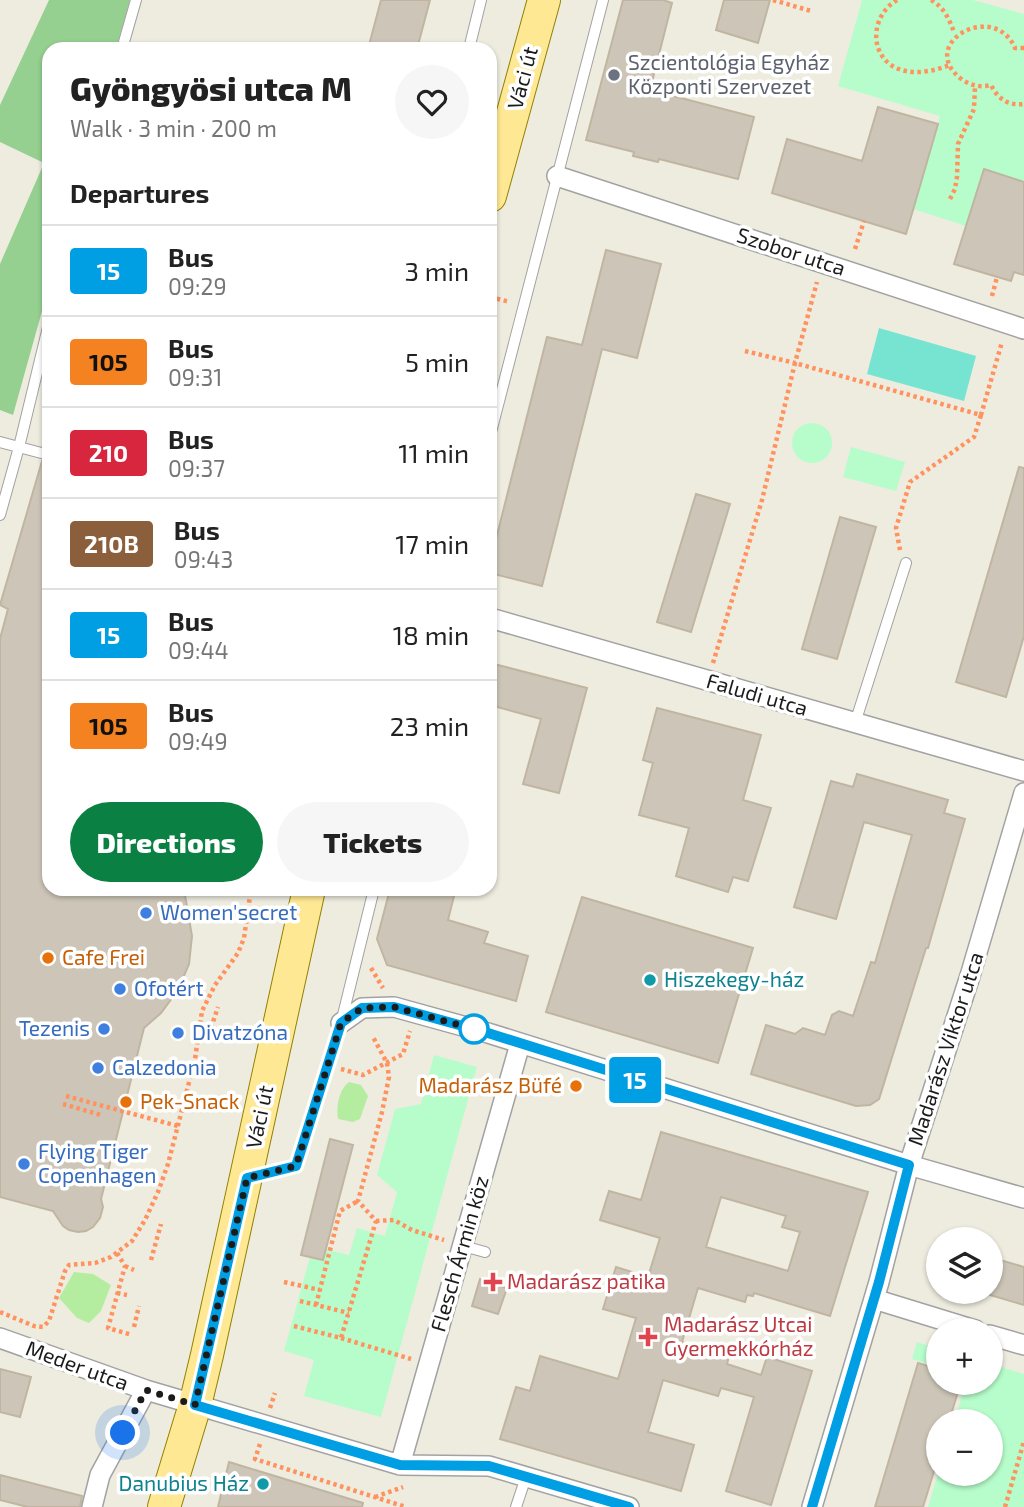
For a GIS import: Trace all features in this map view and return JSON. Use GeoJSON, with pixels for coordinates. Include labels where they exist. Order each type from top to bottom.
{"type":"FeatureCollection","features":[{"type":"Feature","properties":{"kind":"main road","name":"Váci út"},"geometry":{"type":"LineString","coordinates":[[497,171],[544,0]]}},
{"type":"Feature","properties":{"kind":"main road","name":"Váci út"},"geometry":{"type":"LineString","coordinates":[[164,1507],[195,1405],[307,896]]}},
{"type":"Feature","properties":{"kind":"street","name":"Szobor utca"},"geometry":{"type":"LineString","coordinates":[[557,176],[1016,326]]}},
{"type":"Feature","properties":{"kind":"street","name":"Faludi utca"},"geometry":{"type":"LineString","coordinates":[[497,620],[1024,771]]}},
{"type":"Feature","properties":{"kind":"street","name":"Madarász Viktor utca"},"geometry":{"type":"LineString","coordinates":[[812,1507],[874,1299],[909,1165],[970,976],[1024,793]]}},
{"type":"Feature","properties":{"kind":"street"},"geometry":{"type":"LineString","coordinates":[[341,1023],[362,1008],[394,1007],[488,1033],[909,1165],[1024,1198]]}},
{"type":"Feature","properties":{"kind":"street","name":"Flesch Ármin köz"},"geometry":{"type":"LineString","coordinates":[[400,1465],[520,1044]]}},
{"type":"Feature","properties":{"kind":"street"},"geometry":{"type":"LineString","coordinates":[[874,1299],[936,1318]]}},
{"type":"Feature","properties":{"kind":"street","name":"Meder utca"},"geometry":{"type":"LineString","coordinates":[[0,1338],[146,1390],[400,1465],[489,1466],[629,1507]]}},
{"type":"Feature","properties":{"kind":"street"},"geometry":{"type":"LineString","coordinates":[[1003,1339],[1024,1345]]}},
{"type":"Feature","properties":{"kind":"street"},"geometry":{"type":"LineString","coordinates":[[92,1507],[100,1475],[146,1390]]}},
{"type":"Feature","properties":{"kind":"lane"},"geometry":{"type":"LineString","coordinates":[[124,42],[136,0]]}},
{"type":"Feature","properties":{"kind":"lane"},"geometry":{"type":"LineString","coordinates":[[471,42],[481,0]]}},
{"type":"Feature","properties":{"kind":"lane"},"geometry":{"type":"LineString","coordinates":[[497,409],[603,0]]}},
{"type":"Feature","properties":{"kind":"lane"},"geometry":{"type":"LineString","coordinates":[[0,515],[42,352]]}},
{"type":"Feature","properties":{"kind":"lane"},"geometry":{"type":"LineString","coordinates":[[0,442],[42,453]]}},
{"type":"Feature","properties":{"kind":"lane"},"geometry":{"type":"LineString","coordinates":[[855,723],[906,563]]}},
{"type":"Feature","properties":{"kind":"lane"},"geometry":{"type":"LineString","coordinates":[[247,1178],[296,1166],[341,1023],[372,896]]}},
{"type":"Feature","properties":{"kind":"lane"},"geometry":{"type":"LineString","coordinates":[[463,1246],[485,1252]]}},
{"type":"Feature","properties":{"kind":"lane"},"geometry":{"type":"LineString","coordinates":[[516,1507],[526,1477]]}},
{"type":"Feature","properties":{"kind":"path"},"geometry":{"type":"LineString","coordinates":[[773,0],[811,11]]}},
{"type":"Feature","properties":{"kind":"path"},"geometry":{"type":"LineString","coordinates":[[897,0],[881,14],[877,25],[876,37],[885,59],[906,71],[932,70],[950,65]]}},
{"type":"Feature","properties":{"kind":"path"},"geometry":{"type":"LineString","coordinates":[[931,0],[946,13],[954,32]]}},
{"type":"Feature","properties":{"kind":"path"},"geometry":{"type":"LineString","coordinates":[[996,22],[1005,28],[1015,48],[1024,48]]}},
{"type":"Feature","properties":{"kind":"path"},"geometry":{"type":"LineString","coordinates":[[963,24],[954,32],[947,54],[956,75],[975,86],[991,85],[1002,100],[1011,104],[1024,104]]}},
{"type":"Feature","properties":{"kind":"path"},"geometry":{"type":"LineString","coordinates":[[950,199],[957,177],[958,144],[974,109],[975,86]]}},
{"type":"Feature","properties":{"kind":"path"},"geometry":{"type":"LineString","coordinates":[[855,249],[864,221]]}},
{"type":"Feature","properties":{"kind":"path"},"geometry":{"type":"LineString","coordinates":[[707,680],[762,500],[822,262]]}},
{"type":"Feature","properties":{"kind":"path"},"geometry":{"type":"LineString","coordinates":[[992,296],[998,277]]}},
{"type":"Feature","properties":{"kind":"path"},"geometry":{"type":"LineString","coordinates":[[906,563],[901,554],[897,528],[910,482],[974,437],[1016,326]]}},
{"type":"Feature","properties":{"kind":"path"},"geometry":{"type":"LineString","coordinates":[[746,351],[981,415]]}},
{"type":"Feature","properties":{"kind":"path"},"geometry":{"type":"LineString","coordinates":[[0,1312],[43,1327],[49,1321],[69,1265],[103,1261],[117,1253],[132,1241],[145,1220],[166,1171],[195,1059],[202,1011],[215,985],[238,953],[244,937],[250,896]]}},
{"type":"Feature","properties":{"kind":"path"},"geometry":{"type":"LineString","coordinates":[[359,948],[394,1007]]}},
{"type":"Feature","properties":{"kind":"path"},"geometry":{"type":"LineString","coordinates":[[211,1028],[218,1007]]}},
{"type":"Feature","properties":{"kind":"path"},"geometry":{"type":"LineString","coordinates":[[340,1069],[363,1075],[403,1054],[415,1013]]}},
{"type":"Feature","properties":{"kind":"path"},"geometry":{"type":"LineString","coordinates":[[316,1305],[340,1211],[358,1201],[382,1112],[389,1077],[387,1063],[373,1037]]}},
{"type":"Feature","properties":{"kind":"path"},"geometry":{"type":"LineString","coordinates":[[66,1096],[178,1126]]}},
{"type":"Feature","properties":{"kind":"path"},"geometry":{"type":"LineString","coordinates":[[64,1104],[101,1115]]}},
{"type":"Feature","properties":{"kind":"path"},"geometry":{"type":"LineString","coordinates":[[358,1201],[376,1221]]}},
{"type":"Feature","properties":{"kind":"path"},"geometry":{"type":"LineString","coordinates":[[376,1221],[394,1220],[412,1230],[463,1246]]}},
{"type":"Feature","properties":{"kind":"path"},"geometry":{"type":"LineString","coordinates":[[341,1338],[376,1221]]}},
{"type":"Feature","properties":{"kind":"path"},"geometry":{"type":"LineString","coordinates":[[151,1260],[161,1224]]}},
{"type":"Feature","properties":{"kind":"path"},"geometry":{"type":"LineString","coordinates":[[117,1253],[125,1266],[134,1270]]}},
{"type":"Feature","properties":{"kind":"path"},"geometry":{"type":"LineString","coordinates":[[125,1266],[108,1328],[132,1335]]}},
{"type":"Feature","properties":{"kind":"path"},"geometry":{"type":"LineString","coordinates":[[284,1282],[320,1290]]}},
{"type":"Feature","properties":{"kind":"path"},"geometry":{"type":"LineString","coordinates":[[117,1293],[127,1295]]}},
{"type":"Feature","properties":{"kind":"path"},"geometry":{"type":"LineString","coordinates":[[300,1300],[349,1313]]}},
{"type":"Feature","properties":{"kind":"path"},"geometry":{"type":"LineString","coordinates":[[134,1327],[139,1306]]}},
{"type":"Feature","properties":{"kind":"path"},"geometry":{"type":"LineString","coordinates":[[294,1326],[429,1364]]}},
{"type":"Feature","properties":{"kind":"path"},"geometry":{"type":"LineString","coordinates":[[275,1392],[255,1459],[407,1507]]}},
{"type":"Feature","properties":{"kind":"path"},"geometry":{"type":"LineString","coordinates":[[1005,1507],[1024,1441]]}},
{"type":"Feature","properties":{"kind":"path"},"geometry":{"type":"LineString","coordinates":[[374,1497],[406,1485]]}},
{"type":"Feature","properties":{"kind":"green space"},"geometry":{"type":"Polygon","coordinates":[[[49,0],[130,0],[118,42],[42,42],[42,162],[0,142],[0,105],[49,0]]]}},
{"type":"Feature","properties":{"kind":"green space"},"geometry":{"type":"Polygon","coordinates":[[[862,0],[973,0],[1024,14],[1024,182],[984,169],[966,226],[913,209],[940,116],[838,86],[862,0]]]}},
{"type":"Feature","properties":{"kind":"green space"},"geometry":{"type":"Polygon","coordinates":[[[42,168],[42,311],[13,415],[0,410],[0,264],[42,168]]]}},
{"type":"Feature","properties":{"kind":"green space"},"geometry":{"type":"Polygon","coordinates":[[[812,423],[826,429],[832,443],[826,457],[812,463],[798,457],[792,443],[798,429],[812,423]]]}},
{"type":"Feature","properties":{"kind":"green space"},"geometry":{"type":"Polygon","coordinates":[[[851,447],[905,462],[896,491],[843,477],[851,447]]]}},
{"type":"Feature","properties":{"kind":"green space"},"geometry":{"type":"Polygon","coordinates":[[[434,1055],[477,1067],[381,1417],[304,1396],[314,1360],[284,1351],[313,1246],[349,1255],[357,1228],[385,1236],[397,1192],[377,1175],[395,1109],[421,1104],[434,1055]]]}},
{"type":"Feature","properties":{"kind":"green space"},"geometry":{"type":"Polygon","coordinates":[[[349,1082],[361,1085],[368,1096],[360,1119],[353,1122],[338,1119],[337,1114],[341,1094],[349,1082]]]}},
{"type":"Feature","properties":{"kind":"green space"},"geometry":{"type":"Polygon","coordinates":[[[74,1272],[93,1274],[111,1285],[101,1311],[89,1323],[77,1318],[59,1298],[74,1272]]]}},
{"type":"Feature","properties":{"kind":"green space"},"geometry":{"type":"Polygon","coordinates":[[[917,1342],[926,1345],[926,1363],[912,1359],[917,1342]]]}},
{"type":"Feature","properties":{"kind":"green space"},"geometry":{"type":"Polygon","coordinates":[[[1003,1368],[1024,1374],[1024,1507],[928,1507],[934,1486],[1003,1486],[1003,1409],[958,1409],[962,1395],[1003,1395],[1003,1368]]]}},
{"type":"Feature","properties":{"kind":"shaded area"},"geometry":{"type":"Polygon","coordinates":[[[879,328],[976,356],[964,401],[867,374],[879,328]]]}},
{"type":"Feature","properties":{"kind":"building"},"geometry":{"type":"Polygon","coordinates":[[[381,0],[430,0],[419,42],[370,42],[381,0]]]}},
{"type":"Feature","properties":{"kind":"building"},"geometry":{"type":"Polygon","coordinates":[[[623,0],[663,0],[672,3],[650,90],[754,117],[738,179],[659,159],[658,162],[633,156],[634,152],[586,140],[623,0]]]}},
{"type":"Feature","properties":{"kind":"building"},"geometry":{"type":"Polygon","coordinates":[[[724,0],[770,0],[758,43],[716,30],[724,0]]]}},
{"type":"Feature","properties":{"kind":"building"},"geometry":{"type":"Polygon","coordinates":[[[878,107],[938,124],[906,234],[772,193],[787,139],[862,161],[878,107]]]}},
{"type":"Feature","properties":{"kind":"building"},"geometry":{"type":"Polygon","coordinates":[[[984,169],[1024,182],[1024,275],[1014,272],[1011,281],[954,264],[984,169]]]}},
{"type":"Feature","properties":{"kind":"building"},"geometry":{"type":"Polygon","coordinates":[[[606,250],[661,264],[637,358],[602,349],[542,586],[497,575],[497,535],[547,337],[582,345],[606,250]]]}},
{"type":"Feature","properties":{"kind":"building"},"geometry":{"type":"Polygon","coordinates":[[[42,461],[42,896],[185,896],[192,936],[189,964],[178,990],[161,1013],[144,1028],[101,1199],[103,1207],[100,1218],[86,1231],[69,1230],[53,1211],[0,1197],[0,639],[8,609],[0,605],[42,461]]]}},
{"type":"Feature","properties":{"kind":"building"},"geometry":{"type":"Polygon","coordinates":[[[1019,467],[1024,468],[1024,636],[1006,697],[956,682],[1019,467]]]}},
{"type":"Feature","properties":{"kind":"building"},"geometry":{"type":"Polygon","coordinates":[[[696,494],[730,504],[691,632],[657,622],[696,494]]]}},
{"type":"Feature","properties":{"kind":"building"},"geometry":{"type":"Polygon","coordinates":[[[840,517],[876,527],[837,659],[802,649],[840,517]]]}},
{"type":"Feature","properties":{"kind":"building"},"geometry":{"type":"Polygon","coordinates":[[[497,665],[587,688],[559,793],[523,784],[541,719],[497,707],[497,665]]]}},
{"type":"Feature","properties":{"kind":"building"},"geometry":{"type":"Polygon","coordinates":[[[657,708],[761,735],[743,800],[771,808],[748,881],[733,877],[728,892],[676,876],[689,828],[639,815],[653,763],[643,760],[657,708]]]}},
{"type":"Feature","properties":{"kind":"building"},"geometry":{"type":"Polygon","coordinates":[[[857,774],[948,800],[944,813],[965,819],[928,948],[879,1099],[870,1105],[856,1106],[751,1074],[766,1025],[795,1034],[803,1028],[825,1035],[832,1015],[839,1011],[853,1016],[871,962],[875,963],[912,835],[864,822],[836,919],[794,907],[831,781],[853,787],[857,774]]]}},
{"type":"Feature","properties":{"kind":"building"},"geometry":{"type":"Polygon","coordinates":[[[388,896],[454,896],[448,920],[488,932],[484,943],[528,956],[516,1001],[387,965],[377,939],[388,896]]]}},
{"type":"Feature","properties":{"kind":"building","name":"Hiszekegy-ház"},"geometry":{"type":"Polygon","coordinates":[[[582,897],[753,948],[718,1063],[546,1012],[582,897]]]}},
{"type":"Feature","properties":{"kind":"building"},"geometry":{"type":"Polygon","coordinates":[[[661,1132],[868,1192],[830,1316],[754,1293],[753,1296],[747,1295],[745,1302],[698,1288],[682,1342],[729,1356],[727,1364],[761,1375],[767,1357],[812,1371],[771,1505],[726,1491],[754,1397],[721,1388],[718,1396],[663,1380],[648,1432],[694,1445],[681,1491],[500,1439],[516,1387],[530,1391],[540,1356],[618,1379],[636,1318],[603,1309],[616,1267],[648,1277],[660,1238],[600,1220],[609,1191],[641,1200],[661,1132]],[[721,1197],[706,1247],[788,1271],[800,1232],[782,1227],[786,1216],[721,1197]]]}},
{"type":"Feature","properties":{"kind":"building"},"geometry":{"type":"Polygon","coordinates":[[[330,1139],[353,1145],[323,1260],[301,1255],[330,1139]]]}},
{"type":"Feature","properties":{"kind":"building"},"geometry":{"type":"Polygon","coordinates":[[[1003,1261],[1024,1267],[1024,1305],[1003,1299],[1003,1261]]]}},
{"type":"Feature","properties":{"kind":"building"},"geometry":{"type":"Polygon","coordinates":[[[480,1279],[507,1288],[498,1314],[472,1306],[480,1279]]]}},
{"type":"Feature","properties":{"kind":"building"},"geometry":{"type":"Polygon","coordinates":[[[918,1363],[926,1365],[926,1395],[957,1395],[953,1409],[926,1409],[926,1486],[929,1486],[923,1507],[875,1507],[918,1363]]]}},
{"type":"Feature","properties":{"kind":"building"},"geometry":{"type":"Polygon","coordinates":[[[0,1369],[31,1377],[20,1417],[0,1412],[0,1369]]]}},
{"type":"Feature","properties":{"kind":"building","name":"Danubius Ház"},"geometry":{"type":"Polygon","coordinates":[[[229,1462],[363,1503],[362,1507],[218,1507],[229,1462]]]}},
{"type":"Feature","properties":{"kind":"building"},"geometry":{"type":"Polygon","coordinates":[[[0,1475],[82,1496],[80,1507],[28,1507],[0,1500],[0,1475]]]}},
{"type":"Feature","properties":{"kind":"bus line","name":"15"},"geometry":{"type":"LineString","coordinates":[[629,1507],[489,1466],[400,1465],[195,1405],[247,1178],[296,1166],[341,1023],[362,1008],[394,1007],[488,1033],[909,1165],[879,1282],[812,1507]]}},
{"type":"Feature","properties":{"kind":"place","name":"Szcientológia Egyház Központi Szervezet"},"geometry":{"type":"Point","coordinates":[614,75]}},
{"type":"Feature","properties":{"kind":"place","name":"Women'secret"},"geometry":{"type":"Point","coordinates":[146,913]}},
{"type":"Feature","properties":{"kind":"place","name":"Cafe Frei"},"geometry":{"type":"Point","coordinates":[48,958]}},
{"type":"Feature","properties":{"kind":"place","name":"Hiszekegy-ház"},"geometry":{"type":"Point","coordinates":[650,980]}},
{"type":"Feature","properties":{"kind":"place","name":"Ofotért"},"geometry":{"type":"Point","coordinates":[120,989]}},
{"type":"Feature","properties":{"kind":"place","name":"Tezenis"},"geometry":{"type":"Point","coordinates":[104,1029]}},
{"type":"Feature","properties":{"kind":"place","name":"Divatzóna"},"geometry":{"type":"Point","coordinates":[178,1033]}},
{"type":"Feature","properties":{"kind":"place","name":"Calzedonia"},"geometry":{"type":"Point","coordinates":[98,1068]}},
{"type":"Feature","properties":{"kind":"place","name":"Madarász Büfé"},"geometry":{"type":"Point","coordinates":[576,1086]}},
{"type":"Feature","properties":{"kind":"place","name":"Pek-Snack"},"geometry":{"type":"Point","coordinates":[126,1102]}},
{"type":"Feature","properties":{"kind":"place","name":"Flying Tiger Copenhagen"},"geometry":{"type":"Point","coordinates":[24,1164]}},
{"type":"Feature","properties":{"kind":"place","name":"Madarász patika"},"geometry":{"type":"Point","coordinates":[493,1282]}},
{"type":"Feature","properties":{"kind":"place","name":"Madarász Utcai Gyermekkórház"},"geometry":{"type":"Point","coordinates":[648,1337]}},
{"type":"Feature","properties":{"kind":"place","name":"Danubius Ház"},"geometry":{"type":"Point","coordinates":[263,1484]}},
{"type":"Feature","properties":{"kind":"route"},"geometry":{"type":"LineString","coordinates":[[123,1433],[146,1390],[195,1405],[247,1178],[296,1166],[341,1023],[362,1008],[394,1007],[474,1029]]}}]}
